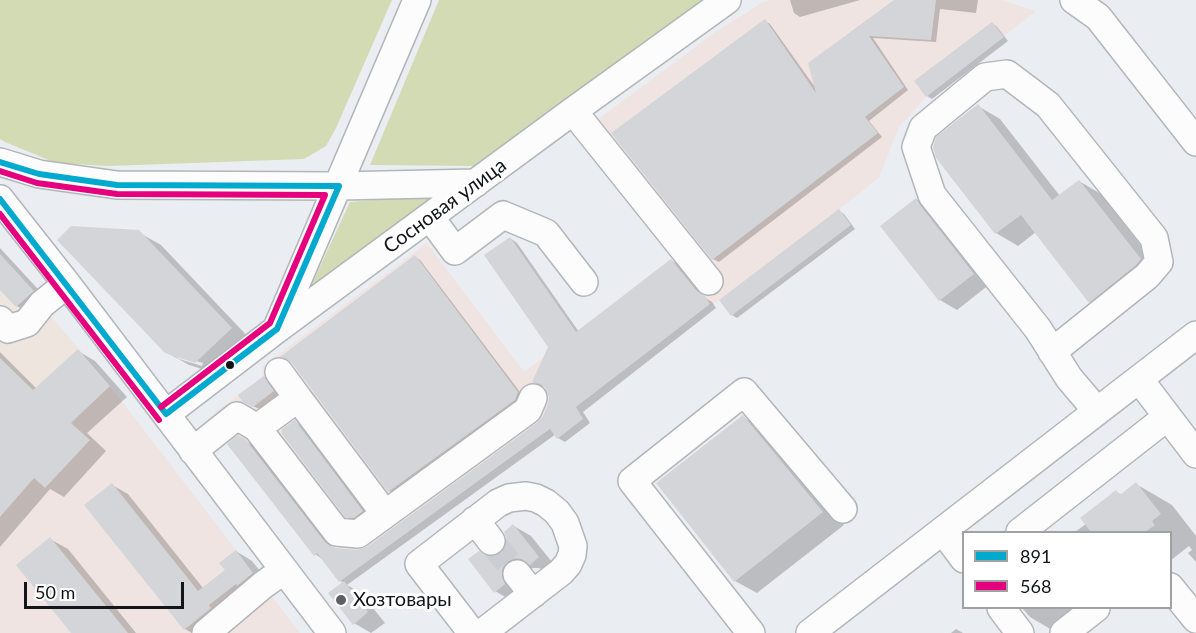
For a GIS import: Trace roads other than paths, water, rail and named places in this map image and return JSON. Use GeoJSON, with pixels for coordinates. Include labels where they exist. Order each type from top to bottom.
{"type":"FeatureCollection","features":[{"type":"Feature","properties":{"kind":"street"},"geometry":{"type":"LineString","coordinates":[[277,329],[417,0]]}},
{"type":"Feature","properties":{"kind":"street","name":"Сосновая улица"},"geometry":{"type":"LineString","coordinates":[[166,414],[277,329],[727,0]]}},
{"type":"Feature","properties":{"kind":"street"},"geometry":{"type":"LineString","coordinates":[[1074,0],[1098,16],[1196,142]]}},
{"type":"Feature","properties":{"kind":"street"},"geometry":{"type":"LineString","coordinates":[[1052,352],[1147,276],[1159,262],[1154,238],[1048,105],[1008,75],[985,77],[923,128],[916,147],[932,195],[1038,329],[1052,352],[1069,378],[1096,411]]}},
{"type":"Feature","properties":{"kind":"street"},"geometry":{"type":"LineString","coordinates":[[573,111],[709,281]]}},
{"type":"Feature","properties":{"kind":"street"},"geometry":{"type":"LineString","coordinates":[[0,162],[39,174],[117,184],[339,186],[476,183]]}},
{"type":"Feature","properties":{"kind":"street"},"geometry":{"type":"LineString","coordinates":[[0,199],[332,633]]}},
{"type":"Feature","properties":{"kind":"street"},"geometry":{"type":"LineString","coordinates":[[430,217],[455,251],[503,215],[546,233],[584,282]]}},
{"type":"Feature","properties":{"kind":"street"},"geometry":{"type":"LineString","coordinates":[[0,320],[8,329],[27,323],[42,304],[67,284]]}},
{"type":"Feature","properties":{"kind":"street"},"geometry":{"type":"LineString","coordinates":[[810,633],[1196,335]]}},
{"type":"Feature","properties":{"kind":"street"},"geometry":{"type":"LineString","coordinates":[[279,372],[385,514]]}},
{"type":"Feature","properties":{"kind":"street"},"geometry":{"type":"LineString","coordinates":[[1139,379],[1196,454]]}},
{"type":"Feature","properties":{"kind":"street"},"geometry":{"type":"LineString","coordinates":[[751,633],[633,481],[744,392],[843,509]]}},
{"type":"Feature","properties":{"kind":"street"},"geometry":{"type":"LineString","coordinates":[[257,428],[298,398]]}},
{"type":"Feature","properties":{"kind":"street"},"geometry":{"type":"LineString","coordinates":[[193,451],[237,416],[257,428],[337,532],[358,534],[528,410],[533,398]]}},
{"type":"Feature","properties":{"kind":"street"},"geometry":{"type":"LineString","coordinates":[[1021,531],[1167,417]]}},
{"type":"Feature","properties":{"kind":"street"},"geometry":{"type":"LineString","coordinates":[[472,633],[419,564],[483,531],[498,502],[526,496],[536,498],[546,503],[565,523],[573,546],[572,555],[561,572],[525,584],[483,633]]}},
{"type":"Feature","properties":{"kind":"street"},"geometry":{"type":"LineString","coordinates":[[943,531],[962,558]]}},
{"type":"Feature","properties":{"kind":"street"},"geometry":{"type":"LineString","coordinates":[[206,633],[284,570]]}},
{"type":"Feature","properties":{"kind":"street"},"geometry":{"type":"LineString","coordinates":[[1172,589],[1196,619]]}},
{"type":"Feature","properties":{"kind":"street"},"geometry":{"type":"LineString","coordinates":[[1001,609],[1020,633]]}},
{"type":"Feature","properties":{"kind":"street"},"geometry":{"type":"LineString","coordinates":[[1064,633],[1095,609]]}},
{"type":"Feature","properties":{"kind":"tunnel"},"geometry":{"type":"LineString","coordinates":[[491,541],[517,574]]}},
{"type":"Feature","properties":{"kind":"place","name":"Хозтовары"},"geometry":{"type":"Point","coordinates":[341,600]}}]}
